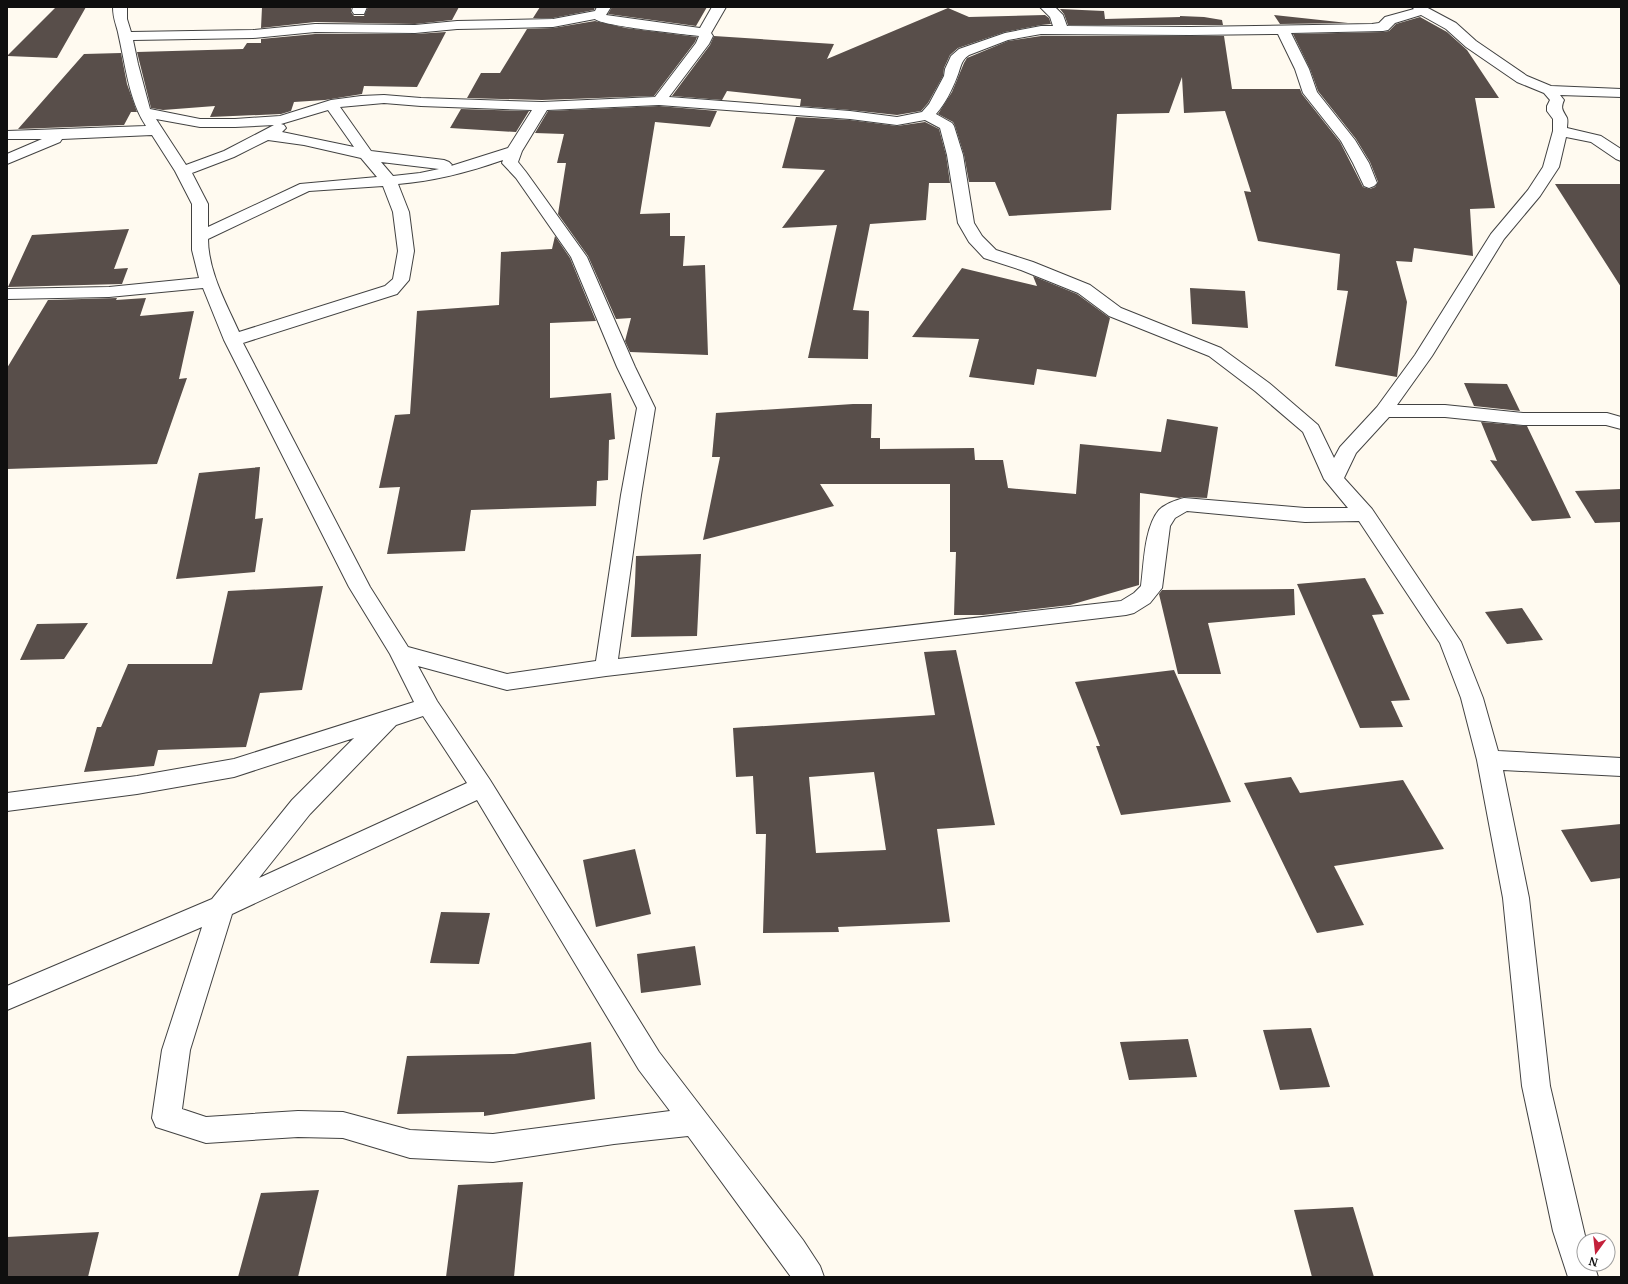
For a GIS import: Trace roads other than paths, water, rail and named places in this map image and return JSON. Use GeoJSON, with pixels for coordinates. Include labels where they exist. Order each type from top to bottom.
{"type":"FeatureCollection","features":[{"type":"Feature","properties":{"kind":"street"},"geometry":{"type":"LineString","coordinates":[[120,7],[120,20],[126,36],[131,64],[144,112],[183,171],[200,204],[200,250],[209,282],[233,340],[360,587],[400,653],[428,706],[482,787],[649,1061],[792,1251],[809,1277]]}},
{"type":"Feature","properties":{"kind":"street"},"geometry":{"type":"LineString","coordinates":[[659,101],[702,44],[706,36],[704,33],[719,7]]}},
{"type":"Feature","properties":{"kind":"street"},"geometry":{"type":"LineString","coordinates":[[1047,7],[1056,15],[1061,29]]}},
{"type":"Feature","properties":{"kind":"street"},"geometry":{"type":"LineString","coordinates":[[144,112],[200,123],[235,123],[280,120],[300,115],[331,104],[384,99],[421,102],[542,106],[659,101],[897,121],[927,115],[935,106],[951,76],[952,69],[958,56],[964,52],[1005,37],[1041,30],[1061,29],[1283,30],[1383,27],[1390,20],[1421,9],[1451,26],[1471,44],[1522,79],[1549,90],[1621,93]]}},
{"type":"Feature","properties":{"kind":"street"},"geometry":{"type":"LineString","coordinates":[[126,36],[253,34],[315,28],[415,29],[457,25],[553,24],[602,11],[601,18],[626,23],[704,33]]}},
{"type":"Feature","properties":{"kind":"street"},"geometry":{"type":"LineString","coordinates":[[1283,30],[1302,69],[1310,93],[1348,140],[1362,163],[1369,183]]}},
{"type":"Feature","properties":{"kind":"street"},"geometry":{"type":"LineString","coordinates":[[1334,478],[1347,451],[1384,411],[1423,356],[1497,237],[1534,193],[1551,167],[1560,131],[1560,119],[1554,111],[1554,106],[1557,100],[1549,90]]}},
{"type":"Feature","properties":{"kind":"street"},"geometry":{"type":"LineString","coordinates":[[233,340],[391,290],[401,280],[406,251],[401,212],[389,182],[366,154],[331,104]]}},
{"type":"Feature","properties":{"kind":"street"},"geometry":{"type":"LineString","coordinates":[[542,106],[514,151],[510,163],[521,175],[579,257],[626,367],[646,408],[631,495],[606,668]]}},
{"type":"Feature","properties":{"kind":"street"},"geometry":{"type":"LineString","coordinates":[[183,171],[229,154],[300,115]]}},
{"type":"Feature","properties":{"kind":"street"},"geometry":{"type":"LineString","coordinates":[[927,115],[947,126],[955,155],[966,223],[975,239],[990,254],[1027,266],[1084,289],[1115,312],[1215,352],[1262,387],[1311,429],[1334,478],[1365,514],[1450,642],[1472,698],[1489,760],[1516,898],[1536,1086],[1568,1231],[1583,1277]]}},
{"type":"Feature","properties":{"kind":"street"},"geometry":{"type":"LineString","coordinates":[[7,135],[156,130]]}},
{"type":"Feature","properties":{"kind":"street"},"geometry":{"type":"LineString","coordinates":[[1560,131],[1596,139],[1621,156]]}},
{"type":"Feature","properties":{"kind":"street"},"geometry":{"type":"LineString","coordinates":[[7,159],[69,134]]}},
{"type":"Feature","properties":{"kind":"street"},"geometry":{"type":"LineString","coordinates":[[266,135],[293,138],[415,163],[468,167],[521,175]]}},
{"type":"Feature","properties":{"kind":"street"},"geometry":{"type":"LineString","coordinates":[[200,237],[306,187],[389,182],[420,178],[468,167],[514,151]]}},
{"type":"Feature","properties":{"kind":"street"},"geometry":{"type":"LineString","coordinates":[[7,294],[109,292],[209,282]]}},
{"type":"Feature","properties":{"kind":"street"},"geometry":{"type":"LineString","coordinates":[[1384,411],[1445,411],[1523,419],[1607,419],[1621,423]]}},
{"type":"Feature","properties":{"kind":"street"},"geometry":{"type":"LineString","coordinates":[[400,653],[507,682],[606,668],[1126,608],[1142,598],[1151,588],[1160,526],[1167,514],[1184,504],[1305,515],[1365,514]]}},
{"type":"Feature","properties":{"kind":"street"},"geometry":{"type":"LineString","coordinates":[[7,802],[137,786],[234,768],[428,706]]}},
{"type":"Feature","properties":{"kind":"street"},"geometry":{"type":"LineString","coordinates":[[387,720],[301,807],[221,907],[176,1050],[166,1118],[206,1130],[298,1124],[343,1125],[410,1144],[493,1148],[614,1131],[695,1122]]}},
{"type":"Feature","properties":{"kind":"street"},"geometry":{"type":"LineString","coordinates":[[1489,760],[1621,767]]}},
{"type":"Feature","properties":{"kind":"street"},"geometry":{"type":"LineString","coordinates":[[7,998],[221,907],[482,787]]}}]}
